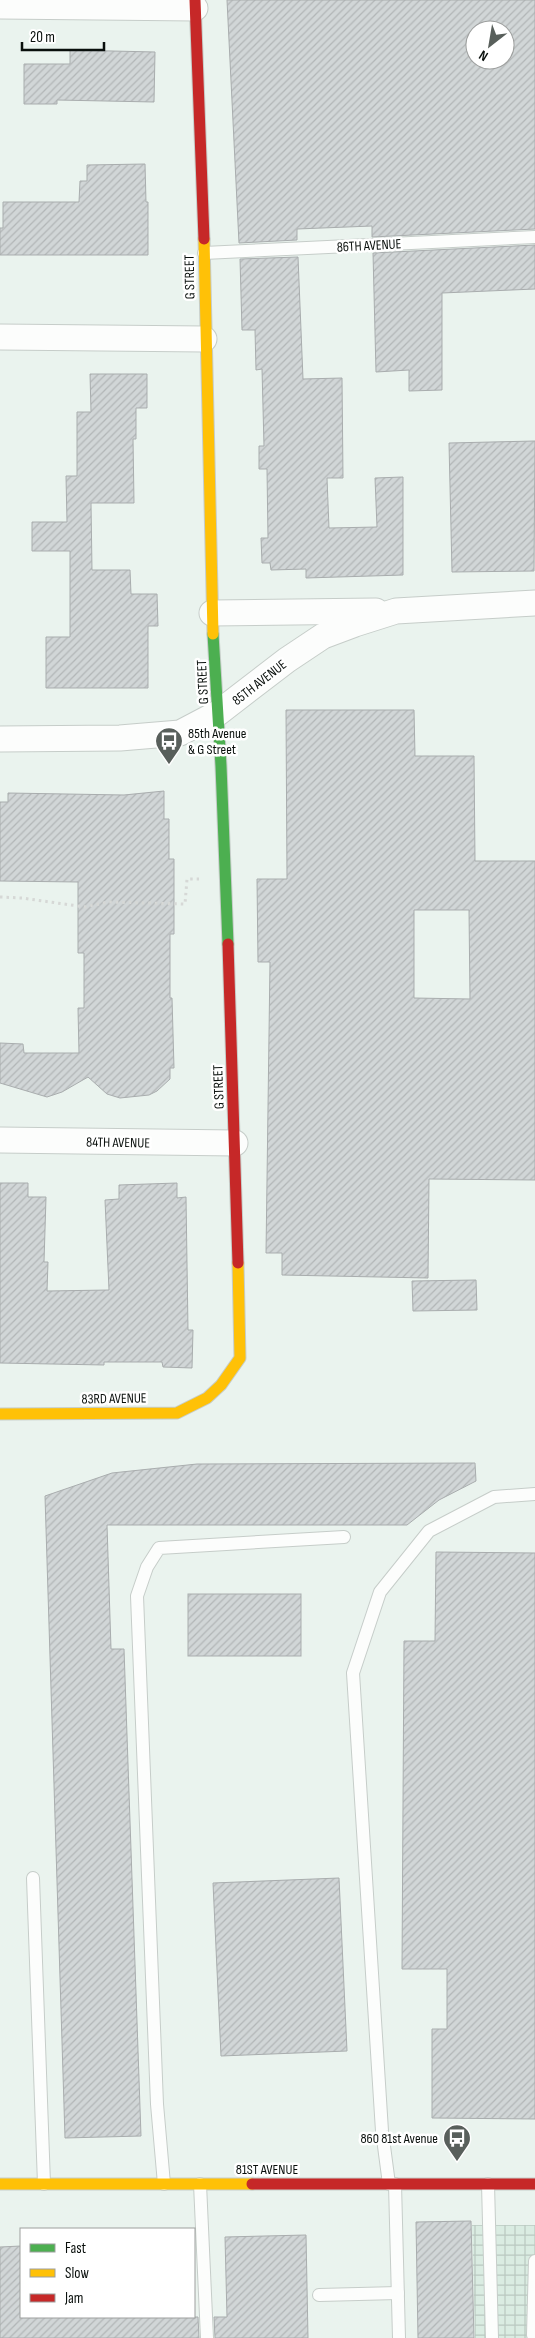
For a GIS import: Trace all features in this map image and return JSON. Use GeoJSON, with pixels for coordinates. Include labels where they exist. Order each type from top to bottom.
{"type":"FeatureCollection","features":[{"type":"Feature","properties":{"kind":"street"},"geometry":{"type":"LineString","coordinates":[[0,6],[195,4]]}},
{"type":"Feature","properties":{"kind":"street","name":"G STREET"},"geometry":{"type":"LineString","coordinates":[[195,4],[204,253],[204,339],[212,613],[218,713],[235,1143],[240,1358],[221,1387]]}},
{"type":"Feature","properties":{"kind":"street"},"geometry":{"type":"LineString","coordinates":[[0,337],[204,339]]}},
{"type":"Feature","properties":{"kind":"street","name":"85TH AVENUE"},"geometry":{"type":"LineString","coordinates":[[212,613],[396,611],[535,603]]}},
{"type":"Feature","properties":{"kind":"street","name":"85TH AVENUE"},"geometry":{"type":"LineString","coordinates":[[0,739],[120,738],[180,734],[218,713],[287,660],[323,636],[396,611]]}},
{"type":"Feature","properties":{"kind":"street","name":"84TH AVENUE"},"geometry":{"type":"LineString","coordinates":[[0,1140],[235,1143]]}},
{"type":"Feature","properties":{"kind":"street","name":"83RD AVENUE"},"geometry":{"type":"LineString","coordinates":[[0,1414],[177,1413],[201,1404],[221,1387]]}},
{"type":"Feature","properties":{"kind":"street","name":"81ST AVENUE"},"geometry":{"type":"LineString","coordinates":[[0,2184],[535,2184]]}},
{"type":"Feature","properties":{"kind":"lane","name":"86TH AVENUE"},"geometry":{"type":"LineString","coordinates":[[204,253],[535,237]]}},
{"type":"Feature","properties":{"kind":"lane"},"geometry":{"type":"LineString","coordinates":[[399,2338],[392,2184],[382,2131],[353,1674],[380,1592],[430,1531],[494,1496],[535,1494]]}},
{"type":"Feature","properties":{"kind":"lane"},"geometry":{"type":"LineString","coordinates":[[164,2184],[157,2104],[137,1596],[147,1567],[160,1548],[344,1537]]}},
{"type":"Feature","properties":{"kind":"lane"},"geometry":{"type":"LineString","coordinates":[[33,1878],[44,2184]]}},
{"type":"Feature","properties":{"kind":"lane"},"geometry":{"type":"LineString","coordinates":[[200,2184],[207,2338]]}},
{"type":"Feature","properties":{"kind":"lane"},"geometry":{"type":"LineString","coordinates":[[488,2184],[492,2338]]}},
{"type":"Feature","properties":{"kind":"lane"},"geometry":{"type":"LineString","coordinates":[[534,2329],[535,2261]]}},
{"type":"Feature","properties":{"kind":"lane"},"geometry":{"type":"LineString","coordinates":[[319,2295],[398,2293]]}},
{"type":"Feature","properties":{"kind":"path"},"geometry":{"type":"LineString","coordinates":[[0,897],[22,898],[85,907],[108,902],[185,904],[187,879],[224,879]]}},
{"type":"Feature","properties":{"kind":"shaded area"},"geometry":{"type":"Polygon","coordinates":[[[472,2225],[535,2225],[535,2338],[475,2338],[472,2225]]]}},
{"type":"Feature","properties":{"kind":"building"},"geometry":{"type":"Polygon","coordinates":[[[227,0],[535,0],[535,229],[372,237],[372,226],[297,229],[297,240],[239,243],[227,0]]]}},
{"type":"Feature","properties":{"kind":"building"},"geometry":{"type":"Polygon","coordinates":[[[70,50],[155,52],[154,102],[57,100],[57,104],[24,104],[24,64],[70,64],[70,50]]]}},
{"type":"Feature","properties":{"kind":"building"},"geometry":{"type":"Polygon","coordinates":[[[145,164],[146,202],[148,202],[148,255],[0,255],[0,228],[3,228],[3,202],[79,202],[80,181],[87,181],[87,165],[145,164]]]}},
{"type":"Feature","properties":{"kind":"building"},"geometry":{"type":"Polygon","coordinates":[[[535,245],[535,289],[442,293],[442,390],[409,391],[409,370],[376,372],[373,253],[535,245]]]}},
{"type":"Feature","properties":{"kind":"building"},"geometry":{"type":"Polygon","coordinates":[[[298,257],[303,379],[342,378],[343,478],[327,478],[329,528],[377,527],[375,478],[403,477],[403,575],[306,578],[306,569],[271,570],[270,563],[262,563],[261,538],[268,538],[267,469],[259,469],[259,446],[264,446],[262,369],[256,370],[255,330],[242,330],[240,259],[298,257]]]}},
{"type":"Feature","properties":{"kind":"building"},"geometry":{"type":"Polygon","coordinates":[[[90,374],[147,374],[147,408],[136,408],[136,439],[133,439],[134,503],[91,503],[92,570],[130,570],[131,594],[157,594],[158,626],[148,626],[148,688],[46,688],[46,637],[70,637],[70,551],[32,551],[32,522],[67,522],[66,476],[77,476],[77,412],[91,412],[90,374]]]}},
{"type":"Feature","properties":{"kind":"building"},"geometry":{"type":"Polygon","coordinates":[[[535,441],[534,571],[452,572],[449,443],[535,441]]]}},
{"type":"Feature","properties":{"kind":"building"},"geometry":{"type":"Polygon","coordinates":[[[286,710],[414,710],[415,756],[474,756],[475,861],[535,861],[535,1180],[429,1179],[428,1278],[282,1275],[282,1253],[266,1253],[270,962],[258,962],[257,879],[287,879],[286,710]],[[414,910],[414,998],[470,999],[469,910],[414,910]]]}},
{"type":"Feature","properties":{"kind":"building"},"geometry":{"type":"Polygon","coordinates":[[[164,791],[164,819],[169,819],[169,859],[174,859],[174,934],[170,934],[170,998],[172,998],[174,1068],[170,1068],[170,1079],[157,1091],[149,1095],[120,1098],[107,1094],[88,1077],[62,1092],[47,1097],[0,1083],[0,1043],[23,1044],[24,1053],[79,1053],[78,1008],[84,1008],[84,953],[78,953],[78,882],[0,881],[0,802],[8,802],[8,793],[124,795],[164,791]]]}},
{"type":"Feature","properties":{"kind":"building"},"geometry":{"type":"Polygon","coordinates":[[[0,1183],[28,1183],[28,1197],[46,1197],[44,1262],[48,1262],[47,1291],[109,1290],[105,1200],[119,1199],[119,1185],[177,1183],[177,1198],[186,1197],[188,1330],[193,1330],[192,1368],[163,1367],[162,1362],[104,1362],[104,1365],[0,1363],[0,1183]]]}},
{"type":"Feature","properties":{"kind":"building"},"geometry":{"type":"Polygon","coordinates":[[[476,1280],[477,1310],[413,1311],[412,1281],[476,1280]]]}},
{"type":"Feature","properties":{"kind":"building"},"geometry":{"type":"Polygon","coordinates":[[[475,1463],[476,1481],[439,1500],[407,1525],[107,1525],[111,1649],[124,1649],[141,2136],[65,2138],[45,1496],[112,1473],[197,1464],[475,1463]]]}},
{"type":"Feature","properties":{"kind":"building"},"geometry":{"type":"Polygon","coordinates":[[[436,1552],[535,1553],[535,2119],[432,2118],[432,2029],[447,2029],[447,1969],[402,1969],[404,1641],[435,1641],[436,1552]]]}},
{"type":"Feature","properties":{"kind":"building"},"geometry":{"type":"Polygon","coordinates":[[[188,1594],[301,1594],[301,1656],[188,1656],[188,1594]]]}},
{"type":"Feature","properties":{"kind":"building"},"geometry":{"type":"Polygon","coordinates":[[[339,1878],[347,2051],[221,2056],[213,1883],[339,1878]]]}},
{"type":"Feature","properties":{"kind":"building"},"geometry":{"type":"Polygon","coordinates":[[[471,2221],[474,2338],[418,2338],[416,2222],[471,2221]]]}},
{"type":"Feature","properties":{"kind":"building"},"geometry":{"type":"Polygon","coordinates":[[[306,2235],[308,2338],[215,2338],[214,2317],[227,2317],[225,2237],[306,2235]]]}},
{"type":"Feature","properties":{"kind":"building"},"geometry":{"type":"Polygon","coordinates":[[[20,2246],[20,2318],[198,2317],[199,2338],[0,2338],[0,2247],[20,2246]]]}},
{"type":"Feature","properties":{"kind":"traffic: fast"},"geometry":{"type":"LineString","coordinates":[[213,634],[221,766],[228,944]]}},
{"type":"Feature","properties":{"kind":"traffic: slow"},"geometry":{"type":"LineString","coordinates":[[204,239],[213,634]]}},
{"type":"Feature","properties":{"kind":"traffic: slow"},"geometry":{"type":"LineString","coordinates":[[0,1414],[177,1413],[207,1398],[221,1385],[240,1358],[238,1263]]}},
{"type":"Feature","properties":{"kind":"traffic: slow"},"geometry":{"type":"LineString","coordinates":[[0,2184],[252,2184]]}},
{"type":"Feature","properties":{"kind":"traffic: jam"},"geometry":{"type":"LineString","coordinates":[[195,0],[204,239]]}},
{"type":"Feature","properties":{"kind":"traffic: jam"},"geometry":{"type":"LineString","coordinates":[[228,944],[238,1263]]}},
{"type":"Feature","properties":{"kind":"traffic: jam"},"geometry":{"type":"LineString","coordinates":[[252,2184],[535,2184]]}},
{"type":"Feature","properties":{"kind":"place","name":"85th Avenue & G Street"},"geometry":{"type":"Point","coordinates":[169,765]}},
{"type":"Feature","properties":{"kind":"place","name":"860 81st Avenue"},"geometry":{"type":"Point","coordinates":[457,2162]}}]}
